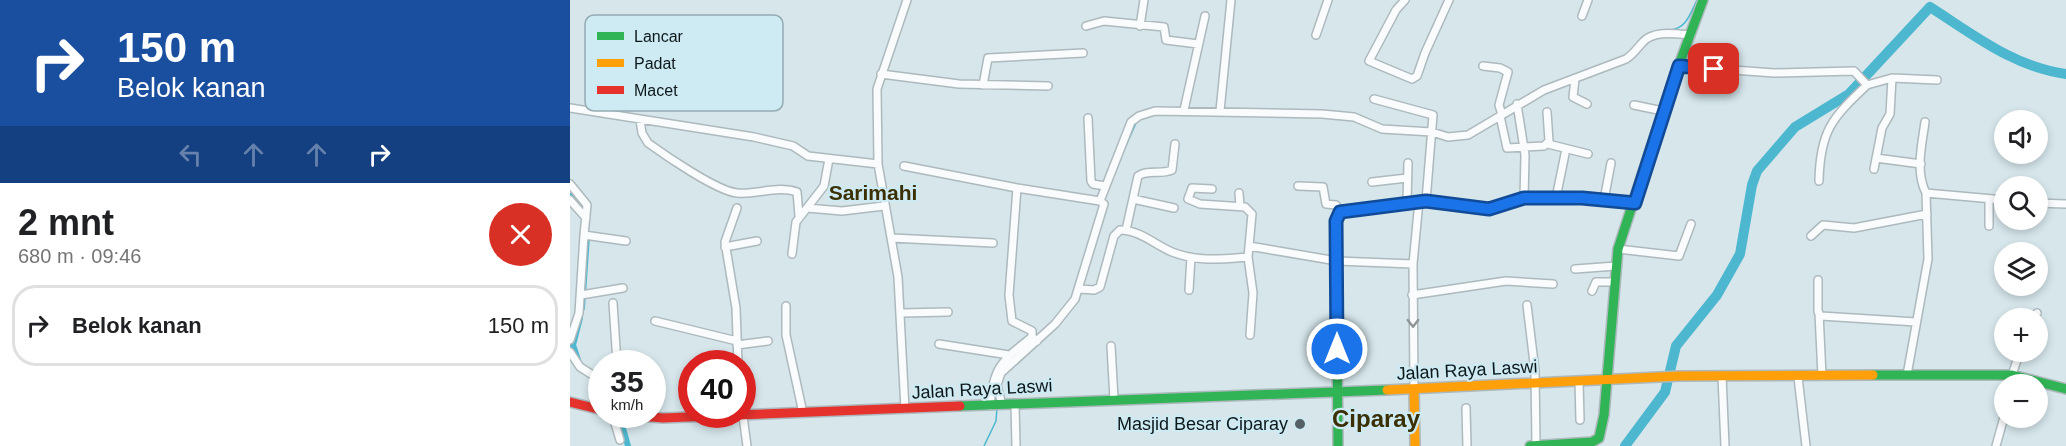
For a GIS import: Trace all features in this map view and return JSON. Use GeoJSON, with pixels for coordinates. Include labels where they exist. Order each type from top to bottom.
{"type":"FeatureCollection","features":[{"type":"Feature","properties":{"kind":"main road"},"geometry":{"type":"LineString","coordinates":[[1530,446],[1592,442],[1599,438],[1607,380],[1618,249],[1635,203],[1663,111],[1703,0]]}},
{"type":"Feature","properties":{"kind":"main road"},"geometry":{"type":"LineString","coordinates":[[1338,446],[1336,221],[1340,212],[1423,201],[1480,209],[1524,198],[1635,203]]}},
{"type":"Feature","properties":{"kind":"main road","name":"Jalan Raya Laswi"},"geometry":{"type":"LineString","coordinates":[[756,414],[996,406],[1114,399],[1337,393],[1680,376],[1907,375],[1994,377]]}},
{"type":"Feature","properties":{"kind":"main road","name":"Jalan Raya Laswi"},"geometry":{"type":"LineString","coordinates":[[2048,385],[2066,389]]}},
{"type":"Feature","properties":{"kind":"main road"},"geometry":{"type":"LineString","coordinates":[[1414,389],[1416,446]]}},
{"type":"Feature","properties":{"kind":"main road"},"geometry":{"type":"LineString","coordinates":[[570,402],[588,406]]}},
{"type":"Feature","properties":{"kind":"street"},"geometry":{"type":"LineString","coordinates":[[905,409],[902,313],[892,238],[884,206],[878,165],[877,89],[907,0]]}},
{"type":"Feature","properties":{"kind":"street"},"geometry":{"type":"LineString","coordinates":[[1140,26],[1144,0]]}},
{"type":"Feature","properties":{"kind":"street"},"geometry":{"type":"LineString","coordinates":[[1220,111],[1231,0]]}},
{"type":"Feature","properties":{"kind":"street"},"geometry":{"type":"LineString","coordinates":[[1316,35],[1328,0]]}},
{"type":"Feature","properties":{"kind":"street"},"geometry":{"type":"LineString","coordinates":[[1405,0],[1396,10],[1369,61],[1412,79],[1417,76],[1449,0]]}},
{"type":"Feature","properties":{"kind":"street"},"geometry":{"type":"LineString","coordinates":[[1582,16],[1588,0]]}},
{"type":"Feature","properties":{"kind":"street"},"geometry":{"type":"LineString","coordinates":[[1184,110],[1205,16]]}},
{"type":"Feature","properties":{"kind":"street"},"geometry":{"type":"LineString","coordinates":[[1086,26],[1104,21],[1164,27],[1166,40],[1198,44]]}},
{"type":"Feature","properties":{"kind":"street"},"geometry":{"type":"LineString","coordinates":[[996,406],[997,383],[1004,364],[1065,312],[1080,289],[1105,186],[1126,131],[1134,119],[1155,111],[1184,110],[1333,115],[1356,118],[1382,129],[1432,132],[1456,138],[1468,135],[1500,113],[1544,90],[1626,59],[1636,52],[1644,40],[1663,34],[1691,35]]}},
{"type":"Feature","properties":{"kind":"street"},"geometry":{"type":"LineString","coordinates":[[983,85],[988,57],[1083,53]]}},
{"type":"Feature","properties":{"kind":"street"},"geometry":{"type":"LineString","coordinates":[[1483,66],[1500,68],[1508,72],[1500,113],[1506,148],[1548,144],[1588,154]]}},
{"type":"Feature","properties":{"kind":"street"},"geometry":{"type":"LineString","coordinates":[[1679,66],[1774,73],[1854,71],[1867,84]]}},
{"type":"Feature","properties":{"kind":"street"},"geometry":{"type":"LineString","coordinates":[[881,74],[983,85],[1048,86]]}},
{"type":"Feature","properties":{"kind":"street"},"geometry":{"type":"LineString","coordinates":[[1874,169],[1882,128],[1891,110],[1892,78]]}},
{"type":"Feature","properties":{"kind":"street"},"geometry":{"type":"LineString","coordinates":[[1819,181],[1819,156],[1828,126],[1867,84],[1892,78],[1937,80]]}},
{"type":"Feature","properties":{"kind":"street"},"geometry":{"type":"LineString","coordinates":[[1575,79],[1573,97],[1587,104]]}},
{"type":"Feature","properties":{"kind":"street"},"geometry":{"type":"LineString","coordinates":[[1374,99],[1431,112],[1433,117],[1413,264],[1414,389]]}},
{"type":"Feature","properties":{"kind":"street"},"geometry":{"type":"LineString","coordinates":[[1517,104],[1525,146],[1524,198]]}},
{"type":"Feature","properties":{"kind":"street"},"geometry":{"type":"LineString","coordinates":[[1634,105],[1663,111]]}},
{"type":"Feature","properties":{"kind":"street"},"geometry":{"type":"LineString","coordinates":[[570,108],[585,111]]}},
{"type":"Feature","properties":{"kind":"street"},"geometry":{"type":"LineString","coordinates":[[588,111],[754,136],[793,146],[808,156],[878,165]]}},
{"type":"Feature","properties":{"kind":"street"},"geometry":{"type":"LineString","coordinates":[[1547,112],[1548,144]]}},
{"type":"Feature","properties":{"kind":"street"},"geometry":{"type":"LineString","coordinates":[[1088,118],[1090,180],[1093,184],[1105,186]]}},
{"type":"Feature","properties":{"kind":"street"},"geometry":{"type":"LineString","coordinates":[[640,120],[642,133],[648,143],[719,186],[737,193],[773,189],[797,192],[799,216],[795,227],[792,254]]}},
{"type":"Feature","properties":{"kind":"street"},"geometry":{"type":"LineString","coordinates":[[1907,375],[1928,259],[1926,193],[1921,182],[1925,122]]}},
{"type":"Feature","properties":{"kind":"street"},"geometry":{"type":"LineString","coordinates":[[1126,230],[1140,174],[1172,170],[1175,144]]}},
{"type":"Feature","properties":{"kind":"street"},"geometry":{"type":"LineString","coordinates":[[1556,198],[1566,149]]}},
{"type":"Feature","properties":{"kind":"street"},"geometry":{"type":"LineString","coordinates":[[1876,158],[1921,164]]}},
{"type":"Feature","properties":{"kind":"street"},"geometry":{"type":"LineString","coordinates":[[799,216],[824,186],[830,159]]}},
{"type":"Feature","properties":{"kind":"street"},"geometry":{"type":"LineString","coordinates":[[1407,203],[1408,163]]}},
{"type":"Feature","properties":{"kind":"street"},"geometry":{"type":"LineString","coordinates":[[1604,200],[1611,163]]}},
{"type":"Feature","properties":{"kind":"street"},"geometry":{"type":"LineString","coordinates":[[904,166],[1101,202]]}},
{"type":"Feature","properties":{"kind":"street"},"geometry":{"type":"LineString","coordinates":[[1372,182],[1407,178]]}},
{"type":"Feature","properties":{"kind":"street"},"geometry":{"type":"LineString","coordinates":[[570,184],[585,201],[586,215],[583,295],[570,340]]}},
{"type":"Feature","properties":{"kind":"street"},"geometry":{"type":"LineString","coordinates":[[1298,186],[1323,188],[1326,204],[1336,205],[1340,212]]}},
{"type":"Feature","properties":{"kind":"street"},"geometry":{"type":"LineString","coordinates":[[1017,188],[1009,300],[1012,321],[1031,330],[1035,339]]}},
{"type":"Feature","properties":{"kind":"street"},"geometry":{"type":"LineString","coordinates":[[1212,189],[1192,188],[1188,199],[1200,204],[1249,208],[1251,214],[1248,257],[1253,293],[1250,335]]}},
{"type":"Feature","properties":{"kind":"street"},"geometry":{"type":"LineString","coordinates":[[1239,193],[1240,206]]}},
{"type":"Feature","properties":{"kind":"street"},"geometry":{"type":"LineString","coordinates":[[1926,193],[1994,199]]}},
{"type":"Feature","properties":{"kind":"street"},"geometry":{"type":"LineString","coordinates":[[1133,199],[1174,208]]}},
{"type":"Feature","properties":{"kind":"street"},"geometry":{"type":"LineString","coordinates":[[1989,199],[1989,226]]}},
{"type":"Feature","properties":{"kind":"street"},"geometry":{"type":"LineString","coordinates":[[570,200],[586,215]]}},
{"type":"Feature","properties":{"kind":"street"},"geometry":{"type":"LineString","coordinates":[[2048,203],[2066,204]]}},
{"type":"Feature","properties":{"kind":"street"},"geometry":{"type":"LineString","coordinates":[[807,208],[850,211],[884,206]]}},
{"type":"Feature","properties":{"kind":"street"},"geometry":{"type":"LineString","coordinates":[[737,208],[726,234],[725,247],[734,291],[737,350]]}},
{"type":"Feature","properties":{"kind":"street"},"geometry":{"type":"LineString","coordinates":[[1811,236],[1823,225],[1854,228],[1927,214]]}},
{"type":"Feature","properties":{"kind":"street"},"geometry":{"type":"LineString","coordinates":[[1618,249],[1679,256],[1691,224]]}},
{"type":"Feature","properties":{"kind":"street"},"geometry":{"type":"LineString","coordinates":[[1080,289],[1094,290],[1100,287],[1114,234],[1120,230],[1126,230],[1172,252],[1191,257],[1218,260],[1248,257]]}},
{"type":"Feature","properties":{"kind":"street"},"geometry":{"type":"LineString","coordinates":[[586,236],[626,241]]}},
{"type":"Feature","properties":{"kind":"street"},"geometry":{"type":"LineString","coordinates":[[892,238],[993,243]]}},
{"type":"Feature","properties":{"kind":"street"},"geometry":{"type":"LineString","coordinates":[[725,247],[757,241]]}},
{"type":"Feature","properties":{"kind":"street"},"geometry":{"type":"LineString","coordinates":[[1249,246],[1336,261],[1413,264]]}},
{"type":"Feature","properties":{"kind":"street"},"geometry":{"type":"LineString","coordinates":[[1189,290],[1191,257]]}},
{"type":"Feature","properties":{"kind":"street"},"geometry":{"type":"LineString","coordinates":[[1575,269],[1616,266]]}},
{"type":"Feature","properties":{"kind":"street"},"geometry":{"type":"LineString","coordinates":[[1818,280],[1822,376]]}},
{"type":"Feature","properties":{"kind":"street"},"geometry":{"type":"LineString","coordinates":[[1412,294],[1506,281],[1553,284]]}},
{"type":"Feature","properties":{"kind":"street"},"geometry":{"type":"LineString","coordinates":[[1593,291],[1596,282],[1614,282]]}},
{"type":"Feature","properties":{"kind":"street"},"geometry":{"type":"LineString","coordinates":[[583,295],[623,288]]}},
{"type":"Feature","properties":{"kind":"street"},"geometry":{"type":"LineString","coordinates":[[614,303],[616,350]]}},
{"type":"Feature","properties":{"kind":"street"},"geometry":{"type":"LineString","coordinates":[[1527,305],[1534,383],[1536,446]]}},
{"type":"Feature","properties":{"kind":"street"},"geometry":{"type":"LineString","coordinates":[[786,306],[786,335],[803,413]]}},
{"type":"Feature","properties":{"kind":"street"},"geometry":{"type":"LineString","coordinates":[[902,313],[948,312]]}},
{"type":"Feature","properties":{"kind":"street"},"geometry":{"type":"LineString","coordinates":[[1819,313],[1823,316],[1916,322]]}},
{"type":"Feature","properties":{"kind":"street"},"geometry":{"type":"LineString","coordinates":[[655,321],[737,343],[768,341]]}},
{"type":"Feature","properties":{"kind":"street"},"geometry":{"type":"LineString","coordinates":[[996,406],[994,377],[1009,355],[1035,339]]}},
{"type":"Feature","properties":{"kind":"street"},"geometry":{"type":"LineString","coordinates":[[939,344],[1009,355]]}},
{"type":"Feature","properties":{"kind":"street"},"geometry":{"type":"LineString","coordinates":[[1111,346],[1114,399]]}},
{"type":"Feature","properties":{"kind":"street"},"geometry":{"type":"LineString","coordinates":[[570,352],[580,367],[588,372]]}},
{"type":"Feature","properties":{"kind":"street"},"geometry":{"type":"LineString","coordinates":[[1722,376],[1725,446]]}},
{"type":"Feature","properties":{"kind":"street"},"geometry":{"type":"LineString","coordinates":[[1798,377],[1806,446]]}},
{"type":"Feature","properties":{"kind":"street"},"geometry":{"type":"LineString","coordinates":[[1579,381],[1580,420]]}},
{"type":"Feature","properties":{"kind":"street"},"geometry":{"type":"LineString","coordinates":[[1015,405],[1016,446]]}},
{"type":"Feature","properties":{"kind":"street"},"geometry":{"type":"LineString","coordinates":[[1466,408],[1467,446]]}},
{"type":"Feature","properties":{"kind":"street"},"geometry":{"type":"LineString","coordinates":[[616,428],[620,440]]}},
{"type":"Feature","properties":{"kind":"street"},"geometry":{"type":"LineString","coordinates":[[739,428],[747,446]]}},
{"type":"Feature","properties":{"kind":"street"},"geometry":{"type":"LineString","coordinates":[[1996,446],[2001,428]]}},
{"type":"Feature","properties":{"kind":"waterway"},"geometry":{"type":"LineString","coordinates":[[1670,30],[1684,23],[1697,0]]}},
{"type":"Feature","properties":{"kind":"waterway"},"geometry":{"type":"LineString","coordinates":[[1625,446],[1665,392],[1676,346],[1717,295],[1740,254],[1752,185],[1757,171],[1795,127],[1849,94],[1930,7],[1979,39],[2012,57],[2029,65],[2066,74]]}},
{"type":"Feature","properties":{"kind":"waterway"},"geometry":{"type":"LineString","coordinates":[[1120,159],[1136,123]]}},
{"type":"Feature","properties":{"kind":"waterway"},"geometry":{"type":"LineString","coordinates":[[570,196],[587,215]]}},
{"type":"Feature","properties":{"kind":"waterway"},"geometry":{"type":"LineString","coordinates":[[582,308],[587,237]]}},
{"type":"Feature","properties":{"kind":"waterway"},"geometry":{"type":"LineString","coordinates":[[578,360],[573,345],[580,318]]}},
{"type":"Feature","properties":{"kind":"waterway"},"geometry":{"type":"LineString","coordinates":[[984,446],[996,421],[997,408]]}},
{"type":"Feature","properties":{"kind":"waterway"},"geometry":{"type":"LineString","coordinates":[[623,428],[628,446]]}},
{"type":"Feature","properties":{"kind":"traffic: fast"},"geometry":{"type":"LineString","coordinates":[[1530,446],[1592,442],[1599,438],[1604,415],[1618,249],[1670,89],[1703,0]]}},
{"type":"Feature","properties":{"kind":"traffic: fast"},"geometry":{"type":"LineString","coordinates":[[1338,446],[1336,221],[1340,212],[1426,201],[1489,209],[1507,203]]}},
{"type":"Feature","properties":{"kind":"traffic: fast"},"geometry":{"type":"LineString","coordinates":[[1873,375],[2012,375],[2066,389]]}},
{"type":"Feature","properties":{"kind":"traffic: fast"},"geometry":{"type":"LineString","coordinates":[[960,406],[1387,390]]}},
{"type":"Feature","properties":{"kind":"traffic: slow"},"geometry":{"type":"LineString","coordinates":[[1507,203],[1538,197],[1587,198],[1635,203]]}},
{"type":"Feature","properties":{"kind":"traffic: slow"},"geometry":{"type":"LineString","coordinates":[[1387,390],[1680,376],[1873,375]]}},
{"type":"Feature","properties":{"kind":"traffic: slow"},"geometry":{"type":"LineString","coordinates":[[1414,389],[1415,446]]}},
{"type":"Feature","properties":{"kind":"traffic: jam"},"geometry":{"type":"LineString","coordinates":[[570,402],[588,406]]}},
{"type":"Feature","properties":{"kind":"traffic: jam"},"geometry":{"type":"LineString","coordinates":[[666,418],[960,406]]}},
{"type":"Feature","properties":{"kind":"place","name":"Masjid Besar Ciparay"},"geometry":{"type":"Point","coordinates":[1300,424]}},
{"type":"Feature","properties":{"kind":"district","name":"Sarimahi"},"geometry":{"type":"Point","coordinates":[873,192]}},
{"type":"Feature","properties":{"kind":"district","name":"Ciparay"},"geometry":{"type":"Point","coordinates":[1376,418]}},
{"type":"Feature","properties":{"kind":"route"},"geometry":{"type":"LineString","coordinates":[[1337,349],[1336,221],[1340,212],[1426,201],[1489,209],[1524,198],[1582,198],[1635,203],[1652,144],[1679,66],[1714,69]]}}]}
